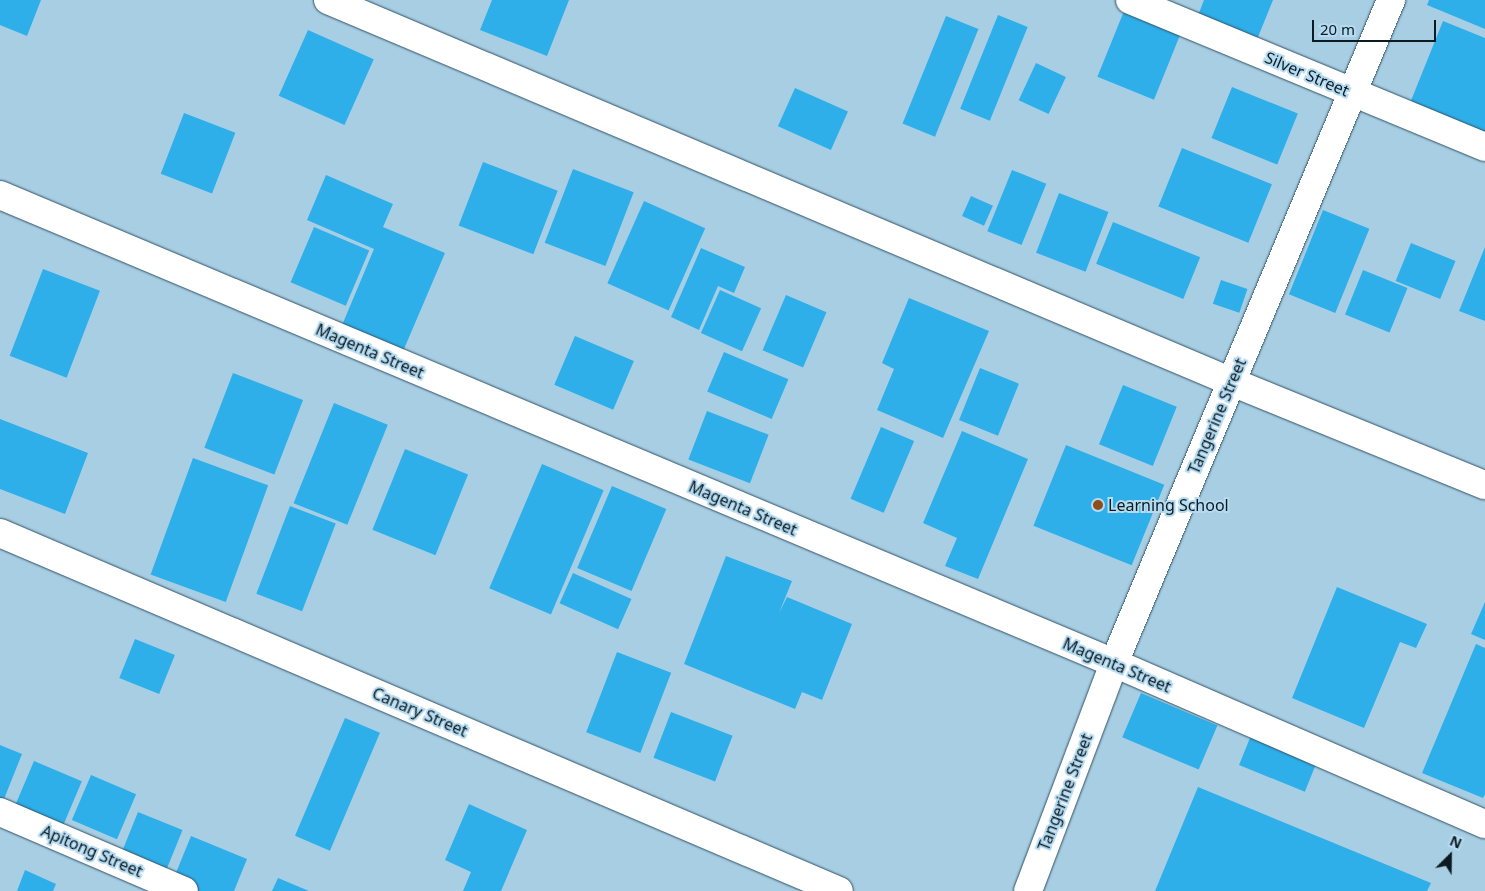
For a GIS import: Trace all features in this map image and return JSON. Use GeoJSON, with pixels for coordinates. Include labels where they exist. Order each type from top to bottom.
{"type":"FeatureCollection","features":[{"type":"Feature","properties":{"kind":"street"},"geometry":{"type":"LineString","coordinates":[[328,0],[1232,382],[1485,485]]}},
{"type":"Feature","properties":{"kind":"street","name":"Silver Street"},"geometry":{"type":"LineString","coordinates":[[1130,0],[1485,147]]}},
{"type":"Feature","properties":{"kind":"street","name":"Tangerine Street"},"geometry":{"type":"LineString","coordinates":[[1028,891],[1114,664],[1391,0]]}},
{"type":"Feature","properties":{"kind":"street","name":"Magenta Street"},"geometry":{"type":"LineString","coordinates":[[0,195],[1114,664],[1485,824]]}},
{"type":"Feature","properties":{"kind":"street","name":"Canary Street"},"geometry":{"type":"LineString","coordinates":[[0,532],[839,891]]}},
{"type":"Feature","properties":{"kind":"street","name":"Apitong Street"},"geometry":{"type":"LineString","coordinates":[[0,812],[184,891]]}},
{"type":"Feature","properties":{"kind":"building"},"geometry":{"type":"Polygon","coordinates":[[[0,0],[41,0],[27,36],[0,25],[0,0]]]}},
{"type":"Feature","properties":{"kind":"building"},"geometry":{"type":"Polygon","coordinates":[[[492,0],[569,0],[547,56],[480,30],[492,0]]]}},
{"type":"Feature","properties":{"kind":"building"},"geometry":{"type":"Polygon","coordinates":[[[1204,0],[1273,0],[1256,42],[1197,18],[1204,0]]]}},
{"type":"Feature","properties":{"kind":"building"},"geometry":{"type":"Polygon","coordinates":[[[1429,0],[1485,0],[1485,29],[1427,5],[1429,0]]]}},
{"type":"Feature","properties":{"kind":"building"},"geometry":{"type":"Polygon","coordinates":[[[1124,11],[1181,34],[1154,100],[1097,77],[1124,11]]]}},
{"type":"Feature","properties":{"kind":"building"},"geometry":{"type":"Polygon","coordinates":[[[998,15],[1028,27],[990,121],[960,109],[998,15]]]}},
{"type":"Feature","properties":{"kind":"building"},"geometry":{"type":"Polygon","coordinates":[[[946,16],[978,29],[935,137],[903,124],[946,16]]]}},
{"type":"Feature","properties":{"kind":"building"},"geometry":{"type":"Polygon","coordinates":[[[1443,21],[1485,38],[1485,145],[1406,113],[1443,21]]]}},
{"type":"Feature","properties":{"kind":"building"},"geometry":{"type":"Polygon","coordinates":[[[308,30],[374,59],[344,125],[279,96],[308,30]]]}},
{"type":"Feature","properties":{"kind":"building"},"geometry":{"type":"Polygon","coordinates":[[[1036,63],[1066,77],[1049,114],[1019,100],[1036,63]]]}},
{"type":"Feature","properties":{"kind":"building"},"geometry":{"type":"Polygon","coordinates":[[[1232,87],[1298,114],[1277,165],[1211,138],[1232,87]]]}},
{"type":"Feature","properties":{"kind":"building"},"geometry":{"type":"Polygon","coordinates":[[[795,88],[848,112],[831,150],[778,126],[795,88]]]}},
{"type":"Feature","properties":{"kind":"building"},"geometry":{"type":"Polygon","coordinates":[[[184,113],[235,133],[212,193],[161,174],[184,113]]]}},
{"type":"Feature","properties":{"kind":"building"},"geometry":{"type":"Polygon","coordinates":[[[1182,148],[1272,184],[1248,243],[1158,206],[1182,148]]]}},
{"type":"Feature","properties":{"kind":"building"},"geometry":{"type":"Polygon","coordinates":[[[483,162],[558,191],[533,254],[459,225],[483,162]]]}},
{"type":"Feature","properties":{"kind":"building"},"geometry":{"type":"Polygon","coordinates":[[[573,169],[634,192],[605,266],[545,243],[573,169]]]}},
{"type":"Feature","properties":{"kind":"building"},"geometry":{"type":"Polygon","coordinates":[[[1012,170],[1046,184],[1022,245],[987,231],[1012,170]]]}},
{"type":"Feature","properties":{"kind":"building"},"geometry":{"type":"Polygon","coordinates":[[[326,175],[393,204],[383,227],[445,253],[401,356],[340,330],[374,249],[307,220],[326,175]]]}},
{"type":"Feature","properties":{"kind":"building"},"geometry":{"type":"Polygon","coordinates":[[[1059,193],[1108,212],[1086,272],[1036,253],[1059,193]]]}},
{"type":"Feature","properties":{"kind":"building"},"geometry":{"type":"Polygon","coordinates":[[[971,196],[993,206],[984,226],[962,216],[971,196]]]}},
{"type":"Feature","properties":{"kind":"building"},"geometry":{"type":"Polygon","coordinates":[[[644,201],[705,228],[669,310],[607,283],[644,201]]]}},
{"type":"Feature","properties":{"kind":"building"},"geometry":{"type":"Polygon","coordinates":[[[1323,210],[1369,229],[1335,313],[1289,294],[1323,210]]]}},
{"type":"Feature","properties":{"kind":"building"},"geometry":{"type":"Polygon","coordinates":[[[1113,222],[1200,257],[1183,299],[1096,264],[1113,222]]]}},
{"type":"Feature","properties":{"kind":"building"},"geometry":{"type":"Polygon","coordinates":[[[314,227],[369,250],[346,306],[291,282],[314,227]]]}},
{"type":"Feature","properties":{"kind":"building"},"geometry":{"type":"Polygon","coordinates":[[[1411,243],[1456,261],[1440,299],[1396,281],[1411,243]]]}},
{"type":"Feature","properties":{"kind":"building"},"geometry":{"type":"Polygon","coordinates":[[[1485,247],[1485,321],[1459,311],[1485,247]]]}},
{"type":"Feature","properties":{"kind":"building"},"geometry":{"type":"Polygon","coordinates":[[[701,248],[745,267],[734,293],[718,286],[699,330],[671,317],[701,248]]]}},
{"type":"Feature","properties":{"kind":"building"},"geometry":{"type":"Polygon","coordinates":[[[43,269],[100,291],[67,378],[10,356],[43,269]]]}},
{"type":"Feature","properties":{"kind":"building"},"geometry":{"type":"Polygon","coordinates":[[[1363,270],[1408,288],[1390,332],[1345,315],[1363,270]]]}},
{"type":"Feature","properties":{"kind":"building"},"geometry":{"type":"Polygon","coordinates":[[[1221,280],[1247,289],[1239,313],[1213,304],[1221,280]]]}},
{"type":"Feature","properties":{"kind":"building"},"geometry":{"type":"Polygon","coordinates":[[[720,290],[761,308],[742,351],[701,333],[720,290]]]}},
{"type":"Feature","properties":{"kind":"building"},"geometry":{"type":"Polygon","coordinates":[[[786,295],[827,312],[803,367],[763,350],[786,295]]]}},
{"type":"Feature","properties":{"kind":"building"},"geometry":{"type":"Polygon","coordinates":[[[909,298],[989,331],[943,438],[877,410],[894,369],[882,363],[909,298]]]}},
{"type":"Feature","properties":{"kind":"building"},"geometry":{"type":"Polygon","coordinates":[[[575,336],[634,361],[613,410],[554,385],[575,336]]]}},
{"type":"Feature","properties":{"kind":"building"},"geometry":{"type":"Polygon","coordinates":[[[724,352],[788,379],[772,419],[707,392],[724,352]]]}},
{"type":"Feature","properties":{"kind":"building"},"geometry":{"type":"Polygon","coordinates":[[[980,368],[1019,384],[998,436],[959,420],[980,368]]]}},
{"type":"Feature","properties":{"kind":"building"},"geometry":{"type":"Polygon","coordinates":[[[233,373],[303,400],[274,475],[204,448],[233,373]]]}},
{"type":"Feature","properties":{"kind":"building"},"geometry":{"type":"Polygon","coordinates":[[[1123,385],[1177,407],[1153,466],[1099,444],[1123,385]]]}},
{"type":"Feature","properties":{"kind":"building"},"geometry":{"type":"Polygon","coordinates":[[[334,403],[388,425],[347,525],[294,503],[334,403]]]}},
{"type":"Feature","properties":{"kind":"building"},"geometry":{"type":"Polygon","coordinates":[[[707,411],[769,435],[750,483],[688,460],[707,411]]]}},
{"type":"Feature","properties":{"kind":"building"},"geometry":{"type":"Polygon","coordinates":[[[0,419],[88,453],[65,514],[0,489],[0,419]]]}},
{"type":"Feature","properties":{"kind":"building"},"geometry":{"type":"Polygon","coordinates":[[[881,427],[914,441],[884,513],[851,499],[881,427]]]}},
{"type":"Feature","properties":{"kind":"building"},"geometry":{"type":"Polygon","coordinates":[[[962,431],[1028,459],[978,579],[945,566],[957,538],[923,523],[962,431]]]}},
{"type":"Feature","properties":{"kind":"building","name":"Learning School"},"geometry":{"type":"Polygon","coordinates":[[[1066,445],[1164,485],[1132,565],[1033,526],[1066,445]]]}},
{"type":"Feature","properties":{"kind":"building"},"geometry":{"type":"Polygon","coordinates":[[[405,449],[468,474],[435,555],[372,530],[405,449]]]}},
{"type":"Feature","properties":{"kind":"building"},"geometry":{"type":"Polygon","coordinates":[[[193,458],[268,485],[226,602],[151,575],[193,458]]]}},
{"type":"Feature","properties":{"kind":"building"},"geometry":{"type":"Polygon","coordinates":[[[542,464],[604,490],[551,614],[489,588],[542,464]]]}},
{"type":"Feature","properties":{"kind":"building"},"geometry":{"type":"Polygon","coordinates":[[[612,486],[666,509],[632,591],[577,568],[612,486]]]}},
{"type":"Feature","properties":{"kind":"building"},"geometry":{"type":"Polygon","coordinates":[[[290,506],[336,524],[302,611],[256,594],[290,506]]]}},
{"type":"Feature","properties":{"kind":"building"},"geometry":{"type":"Polygon","coordinates":[[[726,556],[792,581],[779,613],[787,597],[852,624],[822,700],[802,692],[795,709],[684,664],[726,556]]]}},
{"type":"Feature","properties":{"kind":"building"},"geometry":{"type":"Polygon","coordinates":[[[573,573],[631,599],[618,629],[560,603],[573,573]]]}},
{"type":"Feature","properties":{"kind":"building"},"geometry":{"type":"Polygon","coordinates":[[[1337,587],[1427,624],[1416,648],[1400,642],[1364,728],[1292,698],[1337,587]]]}},
{"type":"Feature","properties":{"kind":"building"},"geometry":{"type":"Polygon","coordinates":[[[1485,602],[1485,640],[1471,634],[1485,602]]]}},
{"type":"Feature","properties":{"kind":"building"},"geometry":{"type":"Polygon","coordinates":[[[135,639],[175,655],[159,694],[119,678],[135,639]]]}},
{"type":"Feature","properties":{"kind":"building"},"geometry":{"type":"Polygon","coordinates":[[[1476,644],[1485,648],[1485,794],[1483,798],[1422,773],[1476,644]]]}},
{"type":"Feature","properties":{"kind":"building"},"geometry":{"type":"Polygon","coordinates":[[[617,652],[671,673],[640,753],[586,732],[617,652]]]}},
{"type":"Feature","properties":{"kind":"building"},"geometry":{"type":"Polygon","coordinates":[[[1141,693],[1217,725],[1199,770],[1122,737],[1141,693]]]}},
{"type":"Feature","properties":{"kind":"building"},"geometry":{"type":"Polygon","coordinates":[[[671,712],[733,736],[715,781],[653,758],[671,712]]]}},
{"type":"Feature","properties":{"kind":"building"},"geometry":{"type":"Polygon","coordinates":[[[345,718],[380,733],[330,851],[295,836],[345,718]]]}},
{"type":"Feature","properties":{"kind":"building"},"geometry":{"type":"Polygon","coordinates":[[[1254,728],[1320,755],[1305,792],[1239,765],[1254,728]]]}},
{"type":"Feature","properties":{"kind":"building"},"geometry":{"type":"Polygon","coordinates":[[[0,745],[22,754],[0,809],[0,745]]]}},
{"type":"Feature","properties":{"kind":"building"},"geometry":{"type":"Polygon","coordinates":[[[34,761],[82,781],[62,828],[14,808],[34,761]]]}},
{"type":"Feature","properties":{"kind":"building"},"geometry":{"type":"Polygon","coordinates":[[[91,775],[136,794],[117,839],[72,820],[91,775]]]}},
{"type":"Feature","properties":{"kind":"building"},"geometry":{"type":"Polygon","coordinates":[[[1198,787],[1431,883],[1427,891],[1155,891],[1198,787]]]}},
{"type":"Feature","properties":{"kind":"building"},"geometry":{"type":"Polygon","coordinates":[[[469,804],[527,830],[501,891],[463,891],[471,872],[445,860],[469,804]]]}},
{"type":"Feature","properties":{"kind":"building"},"geometry":{"type":"Polygon","coordinates":[[[138,812],[183,830],[165,874],[120,857],[138,812]]]}},
{"type":"Feature","properties":{"kind":"building"},"geometry":{"type":"Polygon","coordinates":[[[191,836],[247,859],[234,891],[185,891],[171,885],[191,836]]]}},
{"type":"Feature","properties":{"kind":"building"},"geometry":{"type":"Polygon","coordinates":[[[25,870],[56,884],[53,891],[17,891],[25,870]]]}},
{"type":"Feature","properties":{"kind":"building"},"geometry":{"type":"Polygon","coordinates":[[[278,878],[309,891],[272,891],[278,878]]]}},
{"type":"Feature","properties":{"kind":"place","name":"Learning School"},"geometry":{"type":"Point","coordinates":[1098,505]}}]}
